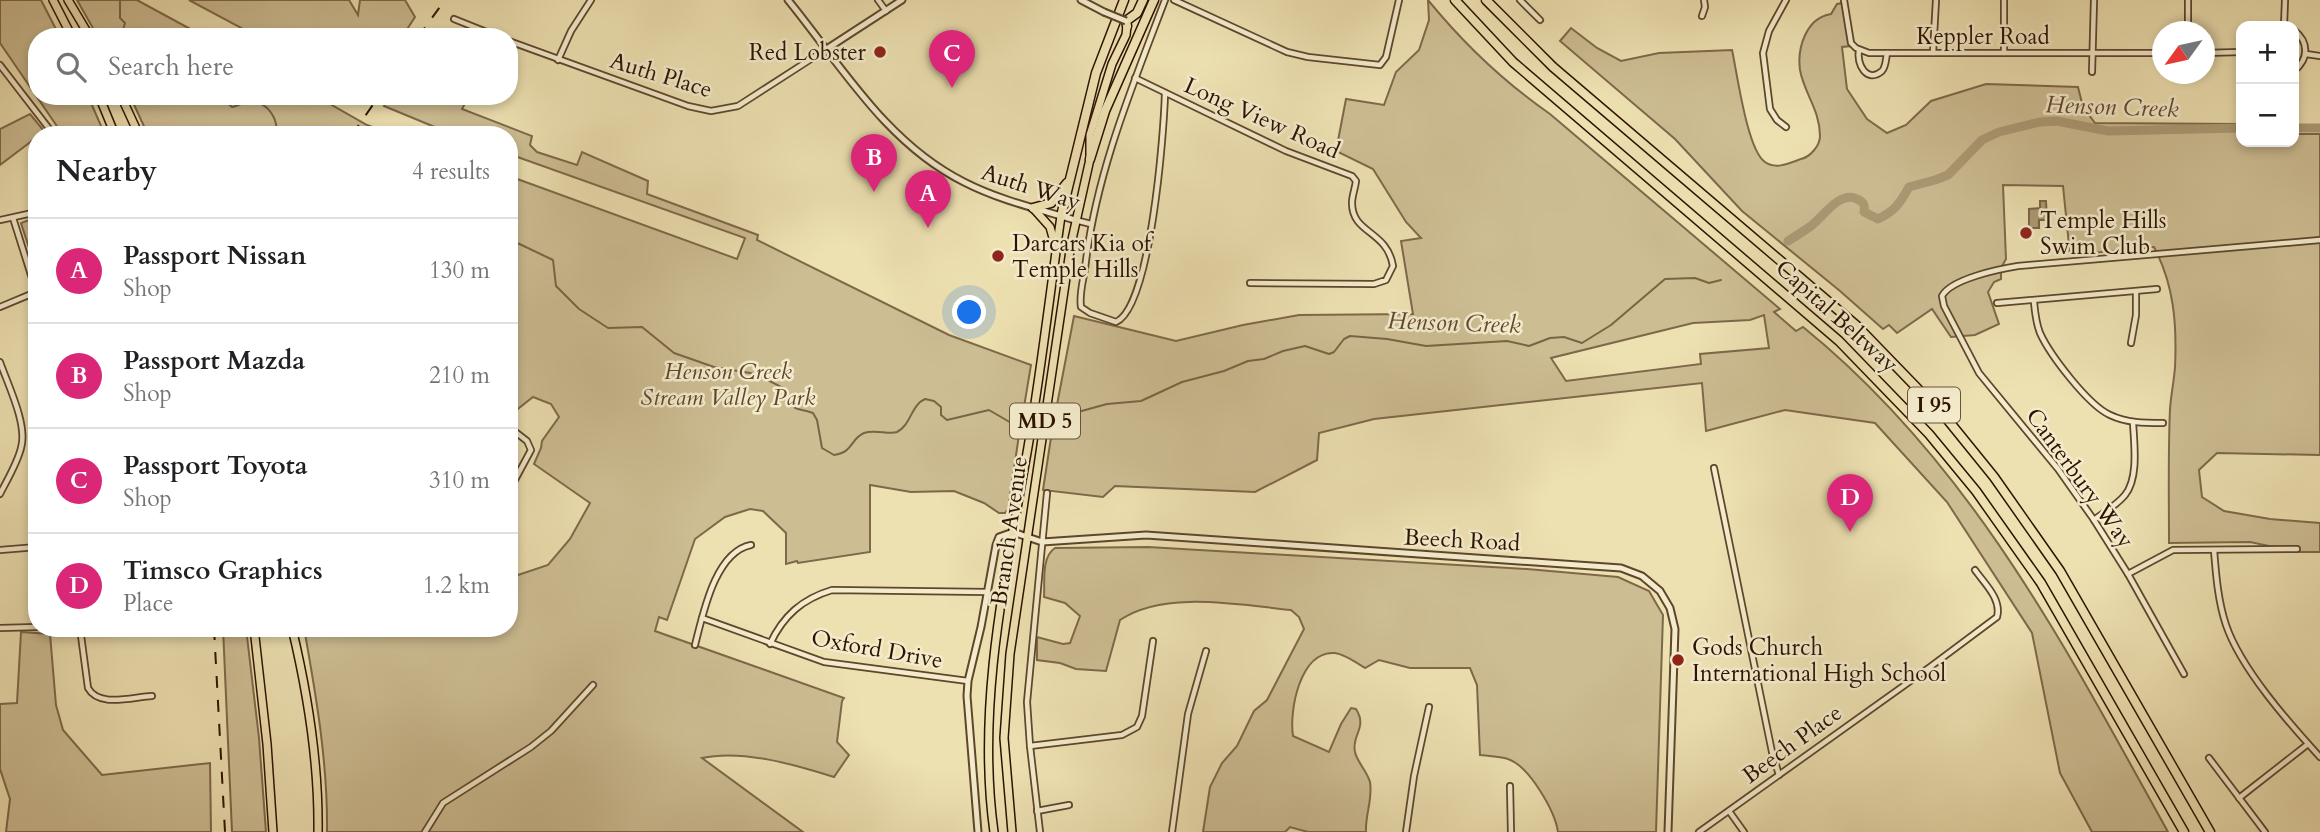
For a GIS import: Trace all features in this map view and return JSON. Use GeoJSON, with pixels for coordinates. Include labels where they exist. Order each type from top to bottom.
{"type":"FeatureCollection","features":[{"type":"Feature","properties":{"kind":"highway"},"geometry":{"type":"LineString","coordinates":[[53,0],[67,28]]}},
{"type":"Feature","properties":{"kind":"highway"},"geometry":{"type":"LineString","coordinates":[[68,0],[85,28]]}},
{"type":"Feature","properties":{"kind":"highway","name":"Branch Avenue"},"geometry":{"type":"LineString","coordinates":[[994,832],[989,785],[989,708],[997,636],[1056,254],[1069,181],[1096,73],[1124,0]]}},
{"type":"Feature","properties":{"kind":"highway"},"geometry":{"type":"LineString","coordinates":[[1090,159],[1090,135],[1112,64],[1126,35],[1126,23],[1137,13],[1143,0]]}},
{"type":"Feature","properties":{"kind":"highway","name":"Branch Avenue"},"geometry":{"type":"LineString","coordinates":[[1012,832],[1005,765],[1005,717],[1010,654],[1075,220],[1105,111],[1154,0]]}},
{"type":"Feature","properties":{"kind":"highway","name":"Capital Beltway"},"geometry":{"type":"LineString","coordinates":[[1454,0],[1539,86],[1839,341],[1929,434],[1976,491],[2041,583],[2184,832]]}},
{"type":"Feature","properties":{"kind":"highway","name":"Capital Beltway"},"geometry":{"type":"LineString","coordinates":[[1486,0],[1553,67],[1822,295],[1886,354],[1947,419],[2009,497],[2060,571],[2210,832]]}},
{"type":"Feature","properties":{"kind":"highway"},"geometry":{"type":"LineString","coordinates":[[1493,0],[1553,67]]}},
{"type":"Feature","properties":{"kind":"highway"},"geometry":{"type":"LineString","coordinates":[[103,105],[111,126]]}},
{"type":"Feature","properties":{"kind":"highway"},"geometry":{"type":"LineString","coordinates":[[125,105],[135,126]]}},
{"type":"Feature","properties":{"kind":"highway"},"geometry":{"type":"LineString","coordinates":[[1056,254],[1050,227],[1033,208],[1051,203],[1069,181]]}},
{"type":"Feature","properties":{"kind":"highway"},"geometry":{"type":"LineString","coordinates":[[255,637],[268,751],[273,832]]}},
{"type":"Feature","properties":{"kind":"highway"},"geometry":{"type":"LineString","coordinates":[[294,637],[314,743],[318,832]]}},
{"type":"Feature","properties":{"kind":"street"},"geometry":{"type":"LineString","coordinates":[[558,60],[571,31],[591,0]]}},
{"type":"Feature","properties":{"kind":"street","name":"Auth Way"},"geometry":{"type":"LineString","coordinates":[[788,0],[825,50],[881,116],[930,162],[966,184],[1033,208],[1091,224]]}},
{"type":"Feature","properties":{"kind":"street"},"geometry":{"type":"LineString","coordinates":[[878,0],[886,10]]}},
{"type":"Feature","properties":{"kind":"street","name":"Auth Place"},"geometry":{"type":"LineString","coordinates":[[518,44],[688,106],[711,111],[738,106],[902,0]]}},
{"type":"Feature","properties":{"kind":"street"},"geometry":{"type":"LineString","coordinates":[[1081,0],[1126,23]]}},
{"type":"Feature","properties":{"kind":"street"},"geometry":{"type":"LineString","coordinates":[[1090,0],[1096,7]]}},
{"type":"Feature","properties":{"kind":"street"},"geometry":{"type":"LineString","coordinates":[[1165,0],[1135,78],[1102,179],[1091,224],[1080,302],[1083,309],[1090,313],[1116,322],[1126,315],[1133,300],[1147,249],[1159,183],[1165,93]]}},
{"type":"Feature","properties":{"kind":"street"},"geometry":{"type":"LineString","coordinates":[[1174,0],[1287,52],[1380,65],[1383,63],[1399,0]]}},
{"type":"Feature","properties":{"kind":"street"},"geometry":{"type":"LineString","coordinates":[[1521,0],[1540,20]]}},
{"type":"Feature","properties":{"kind":"street"},"geometry":{"type":"LineString","coordinates":[[1702,16],[1704,0]]}},
{"type":"Feature","properties":{"kind":"street"},"geometry":{"type":"LineString","coordinates":[[1786,0],[1769,31],[1763,52],[1770,109],[1786,127]]}},
{"type":"Feature","properties":{"kind":"street"},"geometry":{"type":"LineString","coordinates":[[1844,0],[1849,37],[1859,50],[1858,63],[1861,69],[1870,73],[1882,71],[1887,53]]}},
{"type":"Feature","properties":{"kind":"street"},"geometry":{"type":"LineString","coordinates":[[1933,52],[1936,0]]}},
{"type":"Feature","properties":{"kind":"street"},"geometry":{"type":"LineString","coordinates":[[2004,0],[2004,53]]}},
{"type":"Feature","properties":{"kind":"street"},"geometry":{"type":"LineString","coordinates":[[2092,72],[2094,0]]}},
{"type":"Feature","properties":{"kind":"street"},"geometry":{"type":"LineString","coordinates":[[2188,0],[2189,21]]}},
{"type":"Feature","properties":{"kind":"street"},"geometry":{"type":"LineString","coordinates":[[2284,21],[2285,0]]}},
{"type":"Feature","properties":{"kind":"street"},"geometry":{"type":"LineString","coordinates":[[454,19],[476,28]]}},
{"type":"Feature","properties":{"kind":"street"},"geometry":{"type":"LineString","coordinates":[[2299,36],[2304,41],[2306,54],[2299,67]]}},
{"type":"Feature","properties":{"kind":"street","name":"Keppler Road"},"geometry":{"type":"LineString","coordinates":[[1859,50],[1868,53],[2152,53]]}},
{"type":"Feature","properties":{"kind":"street"},"geometry":{"type":"LineString","coordinates":[[2215,52],[2236,52]]}},
{"type":"Feature","properties":{"kind":"street"},"geometry":{"type":"LineString","coordinates":[[2306,54],[2320,56]]}},
{"type":"Feature","properties":{"kind":"street"},"geometry":{"type":"LineString","coordinates":[[0,65],[28,101]]}},
{"type":"Feature","properties":{"kind":"street","name":"Long View Road"},"geometry":{"type":"LineString","coordinates":[[1135,78],[1286,151],[1352,176],[1356,181],[1353,200],[1356,220],[1384,242],[1391,254],[1393,266],[1386,280],[1369,285],[1250,283]]}},
{"type":"Feature","properties":{"kind":"street"},"geometry":{"type":"LineString","coordinates":[[31,105],[47,126]]}},
{"type":"Feature","properties":{"kind":"street"},"geometry":{"type":"LineString","coordinates":[[0,220],[28,214]]}},
{"type":"Feature","properties":{"kind":"street"},"geometry":{"type":"LineString","coordinates":[[13,218],[28,267]]}},
{"type":"Feature","properties":{"kind":"street","name":"Canterbury Way"},"geometry":{"type":"LineString","coordinates":[[2184,674],[2128,574],[2094,520],[2058,469],[1979,373],[1944,306],[1942,296],[1946,290],[1996,270],[2320,240]]}},
{"type":"Feature","properties":{"kind":"street"},"geometry":{"type":"LineString","coordinates":[[1997,303],[2034,302],[2157,289]]}},
{"type":"Feature","properties":{"kind":"street"},"geometry":{"type":"LineString","coordinates":[[2131,343],[2136,315],[2136,292]]}},
{"type":"Feature","properties":{"kind":"street"},"geometry":{"type":"LineString","coordinates":[[0,307],[28,296]]}},
{"type":"Feature","properties":{"kind":"street"},"geometry":{"type":"LineString","coordinates":[[2034,302],[2036,322],[2041,335],[2086,396],[2110,415],[2133,422],[2163,423]]}},
{"type":"Feature","properties":{"kind":"street"},"geometry":{"type":"LineString","coordinates":[[0,362],[16,407],[23,439],[21,450],[0,494]]}},
{"type":"Feature","properties":{"kind":"street"},"geometry":{"type":"LineString","coordinates":[[2094,520],[2118,502],[2128,490],[2133,476],[2133,422]]}},
{"type":"Feature","properties":{"kind":"street"},"geometry":{"type":"LineString","coordinates":[[518,434],[527,441],[531,450],[518,474]]}},
{"type":"Feature","properties":{"kind":"street"},"geometry":{"type":"LineString","coordinates":[[1714,468],[1766,725],[1779,775]]}},
{"type":"Feature","properties":{"kind":"street"},"geometry":{"type":"LineString","coordinates":[[1040,832],[1030,746],[1028,698],[1047,493]]}},
{"type":"Feature","properties":{"kind":"street"},"geometry":{"type":"LineString","coordinates":[[978,832],[970,749],[968,681],[997,541],[1004,534],[1013,532]]}},
{"type":"Feature","properties":{"kind":"street","name":"Beech Road"},"geometry":{"type":"LineString","coordinates":[[1013,532],[1042,542],[1102,537],[1174,537],[1367,552],[1568,563],[1621,568],[1642,576],[1652,583],[1666,600],[1674,618],[1668,832]]}},
{"type":"Feature","properties":{"kind":"street"},"geometry":{"type":"LineString","coordinates":[[695,645],[717,576],[737,550],[751,545]]}},
{"type":"Feature","properties":{"kind":"street"},"geometry":{"type":"LineString","coordinates":[[0,550],[28,548]]}},
{"type":"Feature","properties":{"kind":"street"},"geometry":{"type":"LineString","coordinates":[[2128,574],[2174,550],[2297,549]]}},
{"type":"Feature","properties":{"kind":"street"},"geometry":{"type":"LineString","coordinates":[[2214,550],[2221,608],[2236,647],[2246,664],[2320,757]]}},
{"type":"Feature","properties":{"kind":"street","name":"Beech Place"},"geometry":{"type":"LineString","coordinates":[[1699,832],[1997,617],[1996,599],[1975,570]]}},
{"type":"Feature","properties":{"kind":"street"},"geometry":{"type":"LineString","coordinates":[[770,644],[780,624],[796,607],[820,593],[832,590],[988,592]]}},
{"type":"Feature","properties":{"kind":"street","name":"Oxford Drive"},"geometry":{"type":"LineString","coordinates":[[702,618],[770,644],[836,664],[968,681]]}},
{"type":"Feature","properties":{"kind":"street"},"geometry":{"type":"LineString","coordinates":[[0,628],[28,627]]}},
{"type":"Feature","properties":{"kind":"street"},"geometry":{"type":"LineString","coordinates":[[81,637],[88,688],[92,695],[101,699],[152,696]]}},
{"type":"Feature","properties":{"kind":"street"},"geometry":{"type":"LineString","coordinates":[[1030,746],[1122,735],[1137,727],[1142,716],[1153,641]]}},
{"type":"Feature","properties":{"kind":"street"},"geometry":{"type":"LineString","coordinates":[[1172,832],[1188,714],[1206,651]]}},
{"type":"Feature","properties":{"kind":"street"},"geometry":{"type":"LineString","coordinates":[[425,832],[443,803],[531,747],[551,731],[593,685]]}},
{"type":"Feature","properties":{"kind":"street"},"geometry":{"type":"LineString","coordinates":[[1406,832],[1414,776],[1429,707]]}},
{"type":"Feature","properties":{"kind":"street"},"geometry":{"type":"LineString","coordinates":[[2239,798],[2308,744]]}},
{"type":"Feature","properties":{"kind":"street"},"geometry":{"type":"LineString","coordinates":[[2209,758],[2264,832]]}},
{"type":"Feature","properties":{"kind":"street"},"geometry":{"type":"LineString","coordinates":[[1510,786],[1511,832]]}},
{"type":"Feature","properties":{"kind":"street"},"geometry":{"type":"LineString","coordinates":[[1037,811],[1069,805]]}},
{"type":"Feature","properties":{"kind":"street"},"geometry":{"type":"LineString","coordinates":[[1729,810],[1744,832]]}},
{"type":"Feature","properties":{"kind":"green space"},"geometry":{"type":"Polygon","coordinates":[[[0,0],[41,0],[55,28],[28,28],[28,84],[0,43],[0,0]]]}},
{"type":"Feature","properties":{"kind":"green space"},"geometry":{"type":"Polygon","coordinates":[[[77,0],[137,0],[188,28],[93,28],[77,0]]]}},
{"type":"Feature","properties":{"kind":"green space"},"geometry":{"type":"Polygon","coordinates":[[[189,0],[349,0],[358,15],[360,0],[405,0],[415,17],[408,28],[241,28],[189,0]]]}},
{"type":"Feature","properties":{"kind":"green space"},"geometry":{"type":"Polygon","coordinates":[[[1428,0],[1470,47],[1501,75],[1780,309],[1774,312],[1796,331],[1803,327],[1862,380],[1916,437],[1965,498],[2010,561],[2052,627],[2168,832],[2092,832],[2060,773],[2032,633],[1947,502],[1875,423],[1785,410],[1706,431],[1702,383],[1374,419],[1319,433],[1317,460],[1255,492],[1115,486],[1103,497],[1043,490],[1074,316],[1176,341],[1299,315],[1413,314],[1401,241],[1421,238],[1406,222],[1373,169],[1336,151],[1346,99],[1384,105],[1396,72],[1419,50],[1429,20],[1428,0]],[[1764,315],[1750,320],[1693,323],[1551,358],[1566,381],[1701,364],[1700,354],[1769,348],[1764,315]]]}},
{"type":"Feature","properties":{"kind":"green space"},"geometry":{"type":"Polygon","coordinates":[[[1843,3],[1851,46],[1842,47],[1847,89],[1867,119],[1887,133],[1906,125],[1931,101],[1986,84],[2078,87],[2083,107],[2095,123],[2236,124],[2236,147],[2299,147],[2299,134],[2320,134],[2320,455],[2217,453],[2199,470],[2202,497],[2224,511],[2270,519],[2320,523],[2320,552],[2297,552],[2250,542],[2169,543],[2169,426],[2175,367],[2175,335],[2170,290],[2154,247],[2070,255],[2063,186],[2003,185],[2006,259],[2001,268],[2001,279],[1994,282],[1988,292],[1999,324],[1975,335],[1951,337],[1932,309],[1897,333],[1889,325],[1883,329],[1742,211],[1675,139],[1560,41],[1571,28],[1597,48],[1621,61],[1659,53],[1732,50],[1753,143],[1765,162],[1783,165],[1808,156],[1818,144],[1819,127],[1802,78],[1800,53],[1809,28],[1815,21],[1831,14],[1837,4],[1843,3]]]}},
{"type":"Feature","properties":{"kind":"green space"},"geometry":{"type":"Polygon","coordinates":[[[42,105],[92,105],[101,126],[57,126],[42,105]]]}},
{"type":"Feature","properties":{"kind":"green space"},"geometry":{"type":"Polygon","coordinates":[[[134,105],[332,105],[370,126],[144,126],[134,105]]]}},
{"type":"Feature","properties":{"kind":"green space","name":"Henson Creek Stream Valley Park"},"geometry":{"type":"Polygon","coordinates":[[[464,105],[462,109],[506,126],[432,126],[384,106],[464,105]]]}},
{"type":"Feature","properties":{"kind":"green space"},"geometry":{"type":"Polygon","coordinates":[[[30,114],[40,126],[28,126],[28,144],[0,165],[0,129],[30,114]]]}},
{"type":"Feature","properties":{"kind":"green space","name":"Henson Creek Stream Valley Park"},"geometry":{"type":"Polygon","coordinates":[[[518,131],[532,136],[530,145],[537,152],[577,165],[582,152],[648,181],[647,194],[758,235],[757,240],[949,335],[1031,365],[1023,413],[1020,413],[1008,509],[1005,513],[999,513],[984,503],[954,491],[911,492],[870,485],[870,552],[786,564],[786,533],[763,511],[750,509],[725,517],[695,539],[667,620],[659,617],[655,631],[844,698],[837,742],[849,755],[834,777],[786,763],[751,757],[734,755],[702,758],[803,832],[327,832],[323,755],[306,637],[518,637],[518,575],[548,565],[570,539],[590,503],[534,464],[542,441],[559,417],[551,404],[533,397],[518,409],[518,179],[737,259],[745,238],[518,157],[518,131]]]}},
{"type":"Feature","properties":{"kind":"green space"},"geometry":{"type":"Polygon","coordinates":[[[28,220],[28,245],[21,223],[28,220]]]}},
{"type":"Feature","properties":{"kind":"green space"},"geometry":{"type":"Polygon","coordinates":[[[1148,547],[1527,569],[1618,577],[1649,591],[1663,615],[1656,832],[1558,832],[1540,790],[1524,770],[1508,759],[1480,755],[1477,685],[1470,668],[1410,668],[1379,660],[1365,668],[1335,653],[1323,655],[1313,661],[1305,671],[1295,698],[1293,736],[1329,752],[1351,708],[1356,709],[1360,726],[1354,746],[1355,752],[1369,778],[1371,788],[1366,832],[1308,832],[1290,827],[1285,832],[1203,832],[1210,787],[1222,763],[1237,746],[1254,711],[1267,700],[1304,629],[1299,617],[1291,610],[1226,603],[1180,602],[1138,611],[1120,620],[1106,671],[1076,669],[1060,663],[1037,660],[1037,637],[1063,644],[1070,643],[1080,616],[1065,603],[1044,597],[1045,570],[1051,552],[1055,548],[1148,547]]]}},
{"type":"Feature","properties":{"kind":"green space"},"geometry":{"type":"Polygon","coordinates":[[[21,632],[28,632],[28,637],[50,637],[56,705],[63,730],[102,775],[210,763],[211,832],[6,832],[10,799],[0,769],[0,704],[17,703],[21,632]]]}},
{"type":"Feature","properties":{"kind":"green space"},"geometry":{"type":"Polygon","coordinates":[[[223,637],[247,637],[259,738],[266,832],[232,832],[223,637]]]}},
{"type":"Feature","properties":{"kind":"shaded area"},"geometry":{"type":"Polygon","coordinates":[[[2040,201],[2046,201],[2047,220],[2039,220],[2039,228],[2029,228],[2029,209],[2040,208],[2040,201]]]}},
{"type":"Feature","properties":{"kind":"waterway","name":"Henson Creek"},"geometry":{"type":"LineString","coordinates":[[120,0],[120,18],[125,23],[124,28]]}},
{"type":"Feature","properties":{"kind":"waterway","name":"Henson Creek"},"geometry":{"type":"LineString","coordinates":[[230,105],[238,105]]}},
{"type":"Feature","properties":{"kind":"waterway","name":"Henson Creek"},"geometry":{"type":"LineString","coordinates":[[263,105],[274,117],[276,126]]}},
{"type":"Feature","properties":{"kind":"waterway","name":"Henson Creek"},"geometry":{"type":"LineString","coordinates":[[1788,241],[1811,226],[1844,198],[1859,200],[1864,204],[1864,212],[1878,219],[1884,216],[1903,198],[1909,187],[1948,175],[1982,140],[1999,132],[2040,122],[2057,121],[2108,131],[2236,128]]}},
{"type":"Feature","properties":{"kind":"waterway","name":"Henson Creek"},"geometry":{"type":"LineString","coordinates":[[2299,128],[2320,128]]}},
{"type":"Feature","properties":{"kind":"waterway","name":"Henson Creek"},"geometry":{"type":"LineString","coordinates":[[518,243],[553,260],[556,286],[579,309],[608,328],[642,327],[674,353],[714,367],[756,374],[787,390],[793,406],[813,413],[817,420],[822,448],[834,455],[845,451],[864,433],[890,433],[902,429],[920,402],[925,399],[934,401],[941,407],[941,415],[947,420],[989,410],[1013,424]]}},
{"type":"Feature","properties":{"kind":"waterway","name":"Henson Creek"},"geometry":{"type":"LineString","coordinates":[[1057,422],[1067,415],[1107,404],[1141,401],[1182,382],[1283,351],[1305,346],[1329,354],[1350,336],[1426,346],[1507,341],[1529,346],[1550,338],[1564,337],[1582,343],[1611,325],[1665,279],[1695,278],[1709,283],[1721,280]]}},
{"type":"Feature","properties":{"kind":"railway"},"geometry":{"type":"LineString","coordinates":[[425,28],[445,0]]}},
{"type":"Feature","properties":{"kind":"railway"},"geometry":{"type":"LineString","coordinates":[[358,126],[373,105]]}},
{"type":"Feature","properties":{"kind":"railway"},"geometry":{"type":"LineString","coordinates":[[214,637],[225,832]]}},
{"type":"Feature","properties":{"kind":"place","name":"Red Lobster"},"geometry":{"type":"Point","coordinates":[880,52]}},
{"type":"Feature","properties":{"kind":"place","name":"Passport Toyota"},"geometry":{"type":"Point","coordinates":[952,88]}},
{"type":"Feature","properties":{"kind":"place","name":"Passport Mazda"},"geometry":{"type":"Point","coordinates":[874,192]}},
{"type":"Feature","properties":{"kind":"place","name":"Passport Nissan"},"geometry":{"type":"Point","coordinates":[928,228]}},
{"type":"Feature","properties":{"kind":"place","name":"Temple Hills Swim Club"},"geometry":{"type":"Point","coordinates":[2026,233]}},
{"type":"Feature","properties":{"kind":"place","name":"Darcars Kia of Temple Hills"},"geometry":{"type":"Point","coordinates":[998,256]}},
{"type":"Feature","properties":{"kind":"place","name":"Timsco Graphics"},"geometry":{"type":"Point","coordinates":[1850,532]}},
{"type":"Feature","properties":{"kind":"place","name":"Gods Church International High School"},"geometry":{"type":"Point","coordinates":[1678,660]}}]}
